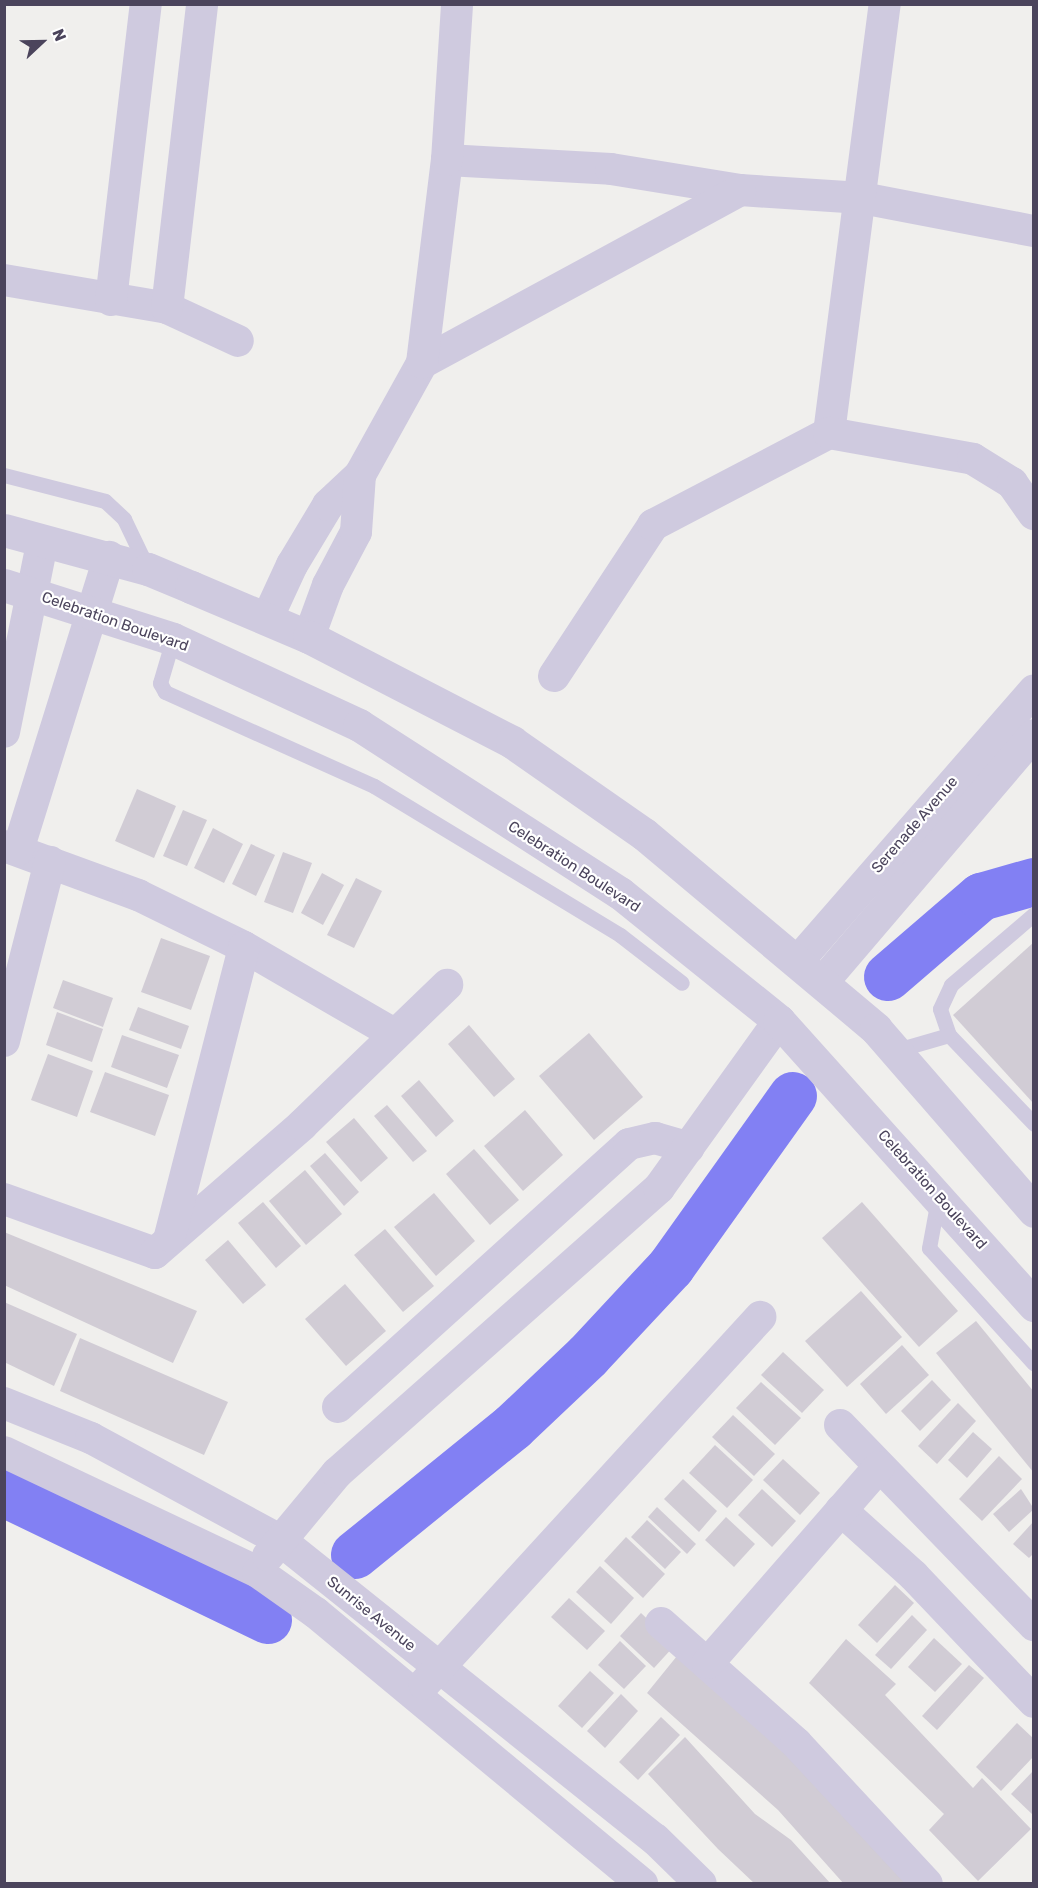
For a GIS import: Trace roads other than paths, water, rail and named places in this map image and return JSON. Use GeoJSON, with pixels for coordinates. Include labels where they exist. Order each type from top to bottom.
{"type":"FeatureCollection","features":[{"type":"Feature","properties":{"kind":"street"},"geometry":{"type":"LineString","coordinates":[[111,300],[146,4]]}},
{"type":"Feature","properties":{"kind":"street"},"geometry":{"type":"LineString","coordinates":[[167,308],[201,4]]}},
{"type":"Feature","properties":{"kind":"street"},"geometry":{"type":"LineString","coordinates":[[267,619],[328,505],[360,475],[422,363],[447,160],[457,4]]}},
{"type":"Feature","properties":{"kind":"street"},"geometry":{"type":"LineString","coordinates":[[829,434],[862,198],[885,4]]}},
{"type":"Feature","properties":{"kind":"street"},"geometry":{"type":"LineString","coordinates":[[447,160],[611,169],[740,190],[862,198],[1034,231]]}},
{"type":"Feature","properties":{"kind":"street"},"geometry":{"type":"LineString","coordinates":[[422,363],[740,190]]}},
{"type":"Feature","properties":{"kind":"street"},"geometry":{"type":"LineString","coordinates":[[4,279],[111,300],[167,308],[238,341]]}},
{"type":"Feature","properties":{"kind":"street"},"geometry":{"type":"LineString","coordinates":[[554,676],[653,525],[829,434],[973,459],[1012,483],[1034,514]]}},
{"type":"Feature","properties":{"kind":"street"},"geometry":{"type":"LineString","coordinates":[[309,637],[328,585],[356,532],[360,475]]}},
{"type":"Feature","properties":{"kind":"street"},"geometry":{"type":"LineString","coordinates":[[4,530],[42,544],[108,557],[148,569],[309,637],[512,742],[644,834],[798,961],[897,1050],[1034,1211]]}},
{"type":"Feature","properties":{"kind":"street"},"geometry":{"type":"LineString","coordinates":[[4,732],[18,589],[42,544]]}},
{"type":"Feature","properties":{"kind":"street"},"geometry":{"type":"LineString","coordinates":[[108,557],[91,615],[11,848],[138,896],[244,947],[394,1034]]}},
{"type":"Feature","properties":{"kind":"street","name":"Celebration Boulevard"},"geometry":{"type":"LineString","coordinates":[[18,589],[91,615],[173,639],[359,725],[620,893],[779,1021],[939,1196],[1034,1305]]}},
{"type":"Feature","properties":{"kind":"street","name":"Serenade Avenue"},"geometry":{"type":"LineString","coordinates":[[798,961],[1034,690]]}},
{"type":"Feature","properties":{"kind":"street","name":"Serenade Avenue"},"geometry":{"type":"LineString","coordinates":[[822,983],[1034,735]]}},
{"type":"Feature","properties":{"kind":"street"},"geometry":{"type":"LineString","coordinates":[[4,1041],[50,862]]}},
{"type":"Feature","properties":{"kind":"street"},"geometry":{"type":"LineString","coordinates":[[170,1236],[244,947]]}},
{"type":"Feature","properties":{"kind":"street"},"geometry":{"type":"LineString","coordinates":[[4,1199],[148,1255],[161,1249],[170,1236],[302,1125],[447,985]]}},
{"type":"Feature","properties":{"kind":"street"},"geometry":{"type":"LineString","coordinates":[[258,1572],[280,1540],[338,1473],[588,1257],[659,1188],[779,1021]]}},
{"type":"Feature","properties":{"kind":"street"},"geometry":{"type":"LineString","coordinates":[[338,1407],[629,1144],[655,1138],[689,1148]]}},
{"type":"Feature","properties":{"kind":"street"},"geometry":{"type":"LineString","coordinates":[[413,1696],[760,1317]]}},
{"type":"Feature","properties":{"kind":"street","name":"Sunrise Avenue"},"geometry":{"type":"LineString","coordinates":[[4,1403],[90,1438],[280,1540],[438,1669],[655,1839],[701,1884]]}},
{"type":"Feature","properties":{"kind":"street"},"geometry":{"type":"LineString","coordinates":[[840,1425],[1034,1625]]}},
{"type":"Feature","properties":{"kind":"street"},"geometry":{"type":"LineString","coordinates":[[4,1452],[258,1572],[642,1884]]}},
{"type":"Feature","properties":{"kind":"street"},"geometry":{"type":"LineString","coordinates":[[708,1663],[879,1467]]}},
{"type":"Feature","properties":{"kind":"street"},"geometry":{"type":"LineString","coordinates":[[840,1510],[914,1576],[1034,1702]]}},
{"type":"Feature","properties":{"kind":"street"},"geometry":{"type":"LineString","coordinates":[[661,1623],[796,1743],[927,1884]]}},
{"type":"Feature","properties":{"kind":"lane"},"geometry":{"type":"LineString","coordinates":[[4,475],[105,501],[124,519],[148,569]]}},
{"type":"Feature","properties":{"kind":"lane"},"geometry":{"type":"LineString","coordinates":[[173,639],[160,682],[165,692],[374,786],[620,935],[682,983]]}},
{"type":"Feature","properties":{"kind":"lane"},"geometry":{"type":"LineString","coordinates":[[1034,914],[951,985],[940,1009],[949,1035],[1034,1124]]}},
{"type":"Feature","properties":{"kind":"lane"},"geometry":{"type":"LineString","coordinates":[[897,1050],[949,1035]]}},
{"type":"Feature","properties":{"kind":"lane"},"geometry":{"type":"LineString","coordinates":[[939,1196],[929,1248],[1034,1364]]}},
{"type":"Feature","properties":{"kind":"waterway"},"geometry":{"type":"LineString","coordinates":[[888,977],[981,897],[1034,882]]}},
{"type":"Feature","properties":{"kind":"waterway"},"geometry":{"type":"LineString","coordinates":[[355,1555],[513,1427],[588,1356],[671,1267],[793,1096]]}},
{"type":"Feature","properties":{"kind":"waterway"},"geometry":{"type":"LineString","coordinates":[[4,1493],[268,1620]]}}]}
